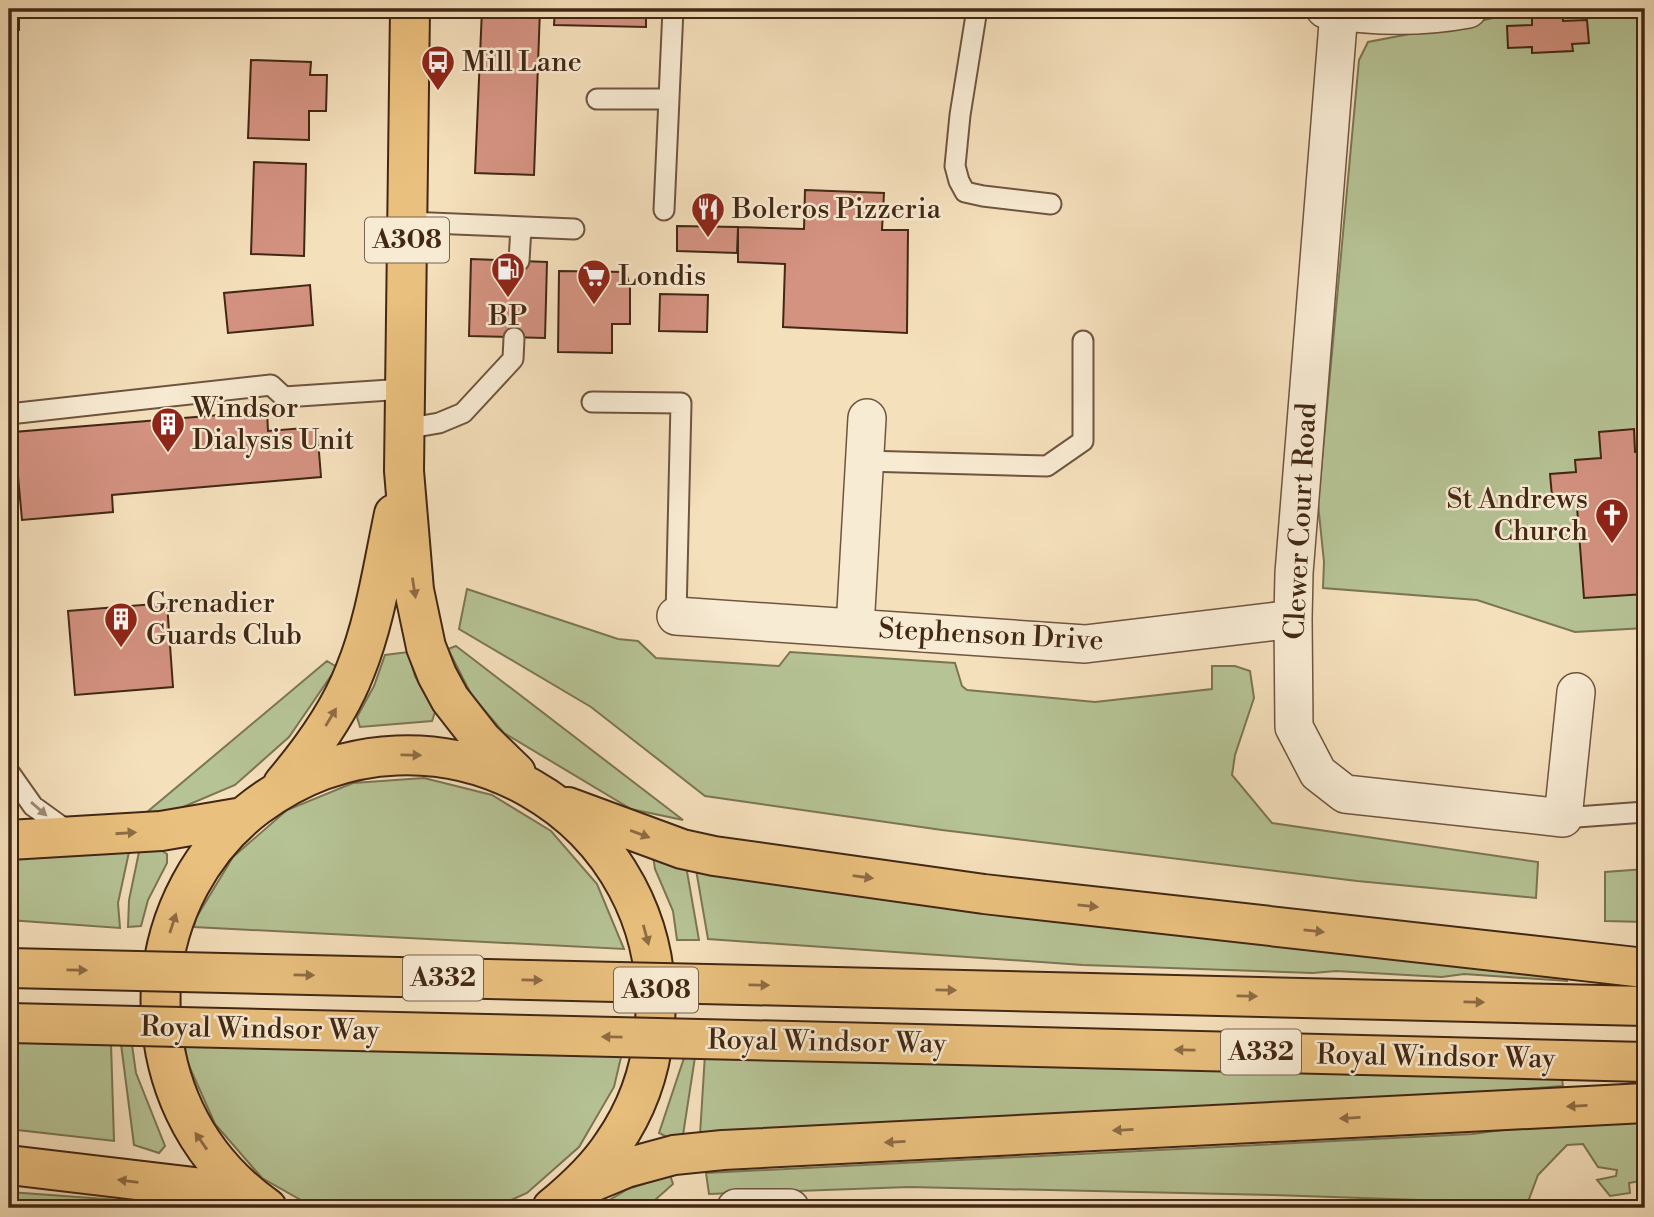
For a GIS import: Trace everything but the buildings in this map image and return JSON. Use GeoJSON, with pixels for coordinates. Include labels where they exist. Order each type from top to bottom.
{"type":"FeatureCollection","features":[{"type":"Feature","properties":{"kind":"main road","name":"A308"},"geometry":{"type":"LineString","coordinates":[[410,9],[404,471],[414,590],[426,647],[450,699],[473,730],[505,764],[576,820],[618,870],[634,899],[646,930],[655,978],[657,1010],[654,1038],[643,1084],[631,1114],[614,1144],[597,1166],[563,1199]]}},
{"type":"Feature","properties":{"kind":"main road","name":"A308"},"geometry":{"type":"LineString","coordinates":[[276,792],[322,732],[355,672],[372,617],[404,471]]}},
{"type":"Feature","properties":{"kind":"main road","name":"A308"},"geometry":{"type":"LineString","coordinates":[[256,1201],[213,1158],[193,1129],[177,1097],[167,1065],[159,1015],[163,963],[174,920],[189,884],[209,853],[243,817],[276,792],[301,778],[332,766],[370,757],[405,754],[439,756],[475,764],[543,795]]}},
{"type":"Feature","properties":{"kind":"main road"},"geometry":{"type":"LineString","coordinates":[[543,795],[682,849],[714,856],[984,894],[1645,968]]}},
{"type":"Feature","properties":{"kind":"main road"},"geometry":{"type":"LineString","coordinates":[[9,840],[161,831],[243,817]]}},
{"type":"Feature","properties":{"kind":"main road","name":"Royal Windsor Way"},"geometry":{"type":"LineString","coordinates":[[9,968],[1645,1006]]}},
{"type":"Feature","properties":{"kind":"main road","name":"Royal Windsor Way"},"geometry":{"type":"LineString","coordinates":[[9,1023],[1645,1062]]}},
{"type":"Feature","properties":{"kind":"main road"},"geometry":{"type":"LineString","coordinates":[[563,1199],[638,1164],[674,1155],[723,1150],[1645,1103]]}},
{"type":"Feature","properties":{"kind":"main road"},"geometry":{"type":"LineString","coordinates":[[9,1166],[256,1201]]}},
{"type":"Feature","properties":{"kind":"street"},"geometry":{"type":"LineString","coordinates":[[1332,10],[1397,16],[1438,15],[1468,9]]}},
{"type":"Feature","properties":{"kind":"street","name":"Clewer Court Road"},"geometry":{"type":"LineString","coordinates":[[1332,10],[1294,573],[1294,727],[1318,773],[1345,794],[1563,818]]}},
{"type":"Feature","properties":{"kind":"street","name":"Stephenson Drive"},"geometry":{"type":"LineString","coordinates":[[855,628],[867,418]]}},
{"type":"Feature","properties":{"kind":"street","name":"Stephenson Drive"},"geometry":{"type":"LineString","coordinates":[[676,616],[1085,644],[1293,620]]}},
{"type":"Feature","properties":{"kind":"street"},"geometry":{"type":"LineString","coordinates":[[1563,818],[1576,692]]}},
{"type":"Feature","properties":{"kind":"street"},"geometry":{"type":"LineString","coordinates":[[736,1208],[790,1208]]}},
{"type":"Feature","properties":{"kind":"lane"},"geometry":{"type":"LineString","coordinates":[[664,210],[673,9]]}},
{"type":"Feature","properties":{"kind":"lane"},"geometry":{"type":"LineString","coordinates":[[978,9],[960,115],[955,166],[959,181],[965,192],[983,197],[1051,204]]}},
{"type":"Feature","properties":{"kind":"lane"},"geometry":{"type":"LineString","coordinates":[[597,99],[669,99]]}},
{"type":"Feature","properties":{"kind":"lane"},"geometry":{"type":"LineString","coordinates":[[407,222],[574,229]]}},
{"type":"Feature","properties":{"kind":"lane"},"geometry":{"type":"LineString","coordinates":[[519,261],[521,227]]}},
{"type":"Feature","properties":{"kind":"lane"},"geometry":{"type":"LineString","coordinates":[[404,429],[439,423],[463,414],[513,359],[514,338]]}},
{"type":"Feature","properties":{"kind":"lane"},"geometry":{"type":"LineString","coordinates":[[864,461],[1047,466],[1083,441],[1083,341]]}},
{"type":"Feature","properties":{"kind":"lane"},"geometry":{"type":"LineString","coordinates":[[9,414],[271,385],[284,397],[405,389]]}},
{"type":"Feature","properties":{"kind":"lane"},"geometry":{"type":"LineString","coordinates":[[592,402],[681,402],[676,616]]}},
{"type":"Feature","properties":{"kind":"lane"},"geometry":{"type":"LineString","coordinates":[[9,772],[33,806],[76,837]]}},
{"type":"Feature","properties":{"kind":"lane"},"geometry":{"type":"LineString","coordinates":[[1563,818],[1645,812]]}},
{"type":"Feature","properties":{"kind":"green space"},"geometry":{"type":"Polygon","coordinates":[[[1556,9],[1645,9],[1645,628],[1575,632],[1477,600],[1323,588],[1324,562],[1318,504],[1359,60],[1368,42],[1520,13],[1556,9]]]}},
{"type":"Feature","properties":{"kind":"green space"},"geometry":{"type":"Polygon","coordinates":[[[467,589],[618,639],[638,641],[656,658],[779,666],[790,652],[955,663],[962,686],[967,690],[1095,702],[1212,689],[1212,666],[1235,666],[1250,671],[1254,698],[1235,755],[1232,775],[1272,823],[1538,862],[1536,898],[1357,881],[942,830],[705,796],[591,707],[459,629],[467,589]]]}},
{"type":"Feature","properties":{"kind":"green space"},"geometry":{"type":"Polygon","coordinates":[[[456,646],[683,820],[631,809],[504,733],[472,696],[448,649],[456,646]]]}},
{"type":"Feature","properties":{"kind":"green space"},"geometry":{"type":"Polygon","coordinates":[[[408,652],[415,676],[435,712],[432,721],[360,727],[357,717],[374,686],[385,655],[408,652]]]}},
{"type":"Feature","properties":{"kind":"green space"},"geometry":{"type":"Polygon","coordinates":[[[327,661],[337,667],[289,737],[235,785],[176,810],[147,812],[327,661]]]}},
{"type":"Feature","properties":{"kind":"green space"},"geometry":{"type":"Polygon","coordinates":[[[424,778],[492,795],[551,831],[597,884],[624,949],[194,927],[196,918],[233,857],[287,810],[353,783],[424,778]]]}},
{"type":"Feature","properties":{"kind":"green space"},"geometry":{"type":"Polygon","coordinates":[[[159,849],[167,854],[167,863],[148,900],[141,926],[128,927],[129,900],[139,852],[159,849]]]}},
{"type":"Feature","properties":{"kind":"green space"},"geometry":{"type":"Polygon","coordinates":[[[129,852],[118,903],[120,928],[9,920],[9,859],[129,852]]]}},
{"type":"Feature","properties":{"kind":"green space"},"geometry":{"type":"Polygon","coordinates":[[[653,856],[685,860],[699,940],[677,940],[673,911],[655,869],[653,856]]]}},
{"type":"Feature","properties":{"kind":"green space"},"geometry":{"type":"Polygon","coordinates":[[[695,864],[1566,975],[1567,981],[1464,974],[1442,977],[1336,971],[1313,973],[1083,965],[708,939],[695,864]]]}},
{"type":"Feature","properties":{"kind":"green space"},"geometry":{"type":"Polygon","coordinates":[[[1645,869],[1645,922],[1605,921],[1605,872],[1645,869]]]}},
{"type":"Feature","properties":{"kind":"green space"},"geometry":{"type":"Polygon","coordinates":[[[9,1042],[111,1043],[114,1141],[9,1129],[9,1042]]]}},
{"type":"Feature","properties":{"kind":"green space"},"geometry":{"type":"Polygon","coordinates":[[[185,1043],[622,1053],[614,1087],[579,1147],[527,1193],[493,1208],[315,1208],[262,1178],[215,1124],[186,1059],[185,1043]]]}},
{"type":"Feature","properties":{"kind":"green space"},"geometry":{"type":"Polygon","coordinates":[[[121,1044],[132,1045],[136,1073],[165,1146],[159,1153],[134,1145],[121,1044]]]}},
{"type":"Feature","properties":{"kind":"green space"},"geometry":{"type":"Polygon","coordinates":[[[705,1054],[1562,1079],[1563,1086],[1365,1101],[700,1135],[705,1054]]]}},
{"type":"Feature","properties":{"kind":"green space"},"geometry":{"type":"Polygon","coordinates":[[[695,1057],[683,1135],[667,1137],[659,1133],[684,1058],[695,1057]]]}},
{"type":"Feature","properties":{"kind":"green space"},"geometry":{"type":"Polygon","coordinates":[[[1645,1118],[1645,1180],[1629,1183],[1630,1193],[1610,1196],[1597,1180],[1616,1176],[1617,1170],[1598,1167],[1583,1144],[1567,1145],[1538,1175],[1526,1207],[1450,1201],[1273,1195],[909,1187],[709,1194],[706,1173],[1472,1134],[1533,1126],[1645,1118]]]}},
{"type":"Feature","properties":{"kind":"green space"},"geometry":{"type":"Polygon","coordinates":[[[670,1175],[673,1184],[646,1208],[596,1208],[628,1189],[670,1175]]]}},
{"type":"Feature","properties":{"kind":"green space"},"geometry":{"type":"Polygon","coordinates":[[[9,1192],[133,1201],[141,1208],[9,1208],[9,1192]]]}},
{"type":"Feature","properties":{"kind":"place","name":"Mill Lane"},"geometry":{"type":"Point","coordinates":[438,92]}},
{"type":"Feature","properties":{"kind":"place","name":"Boleros Pizzeria"},"geometry":{"type":"Point","coordinates":[708,239]}},
{"type":"Feature","properties":{"kind":"place","name":"BP"},"geometry":{"type":"Point","coordinates":[508,299]}},
{"type":"Feature","properties":{"kind":"place","name":"Londis"},"geometry":{"type":"Point","coordinates":[594,306]}},
{"type":"Feature","properties":{"kind":"place","name":"Windsor Dialysis Unit"},"geometry":{"type":"Point","coordinates":[168,454]}},
{"type":"Feature","properties":{"kind":"place","name":"St Andrews Church"},"geometry":{"type":"Point","coordinates":[1612,545]}},
{"type":"Feature","properties":{"kind":"place","name":"Grenadier Guards Club"},"geometry":{"type":"Point","coordinates":[121,649]}}]}
